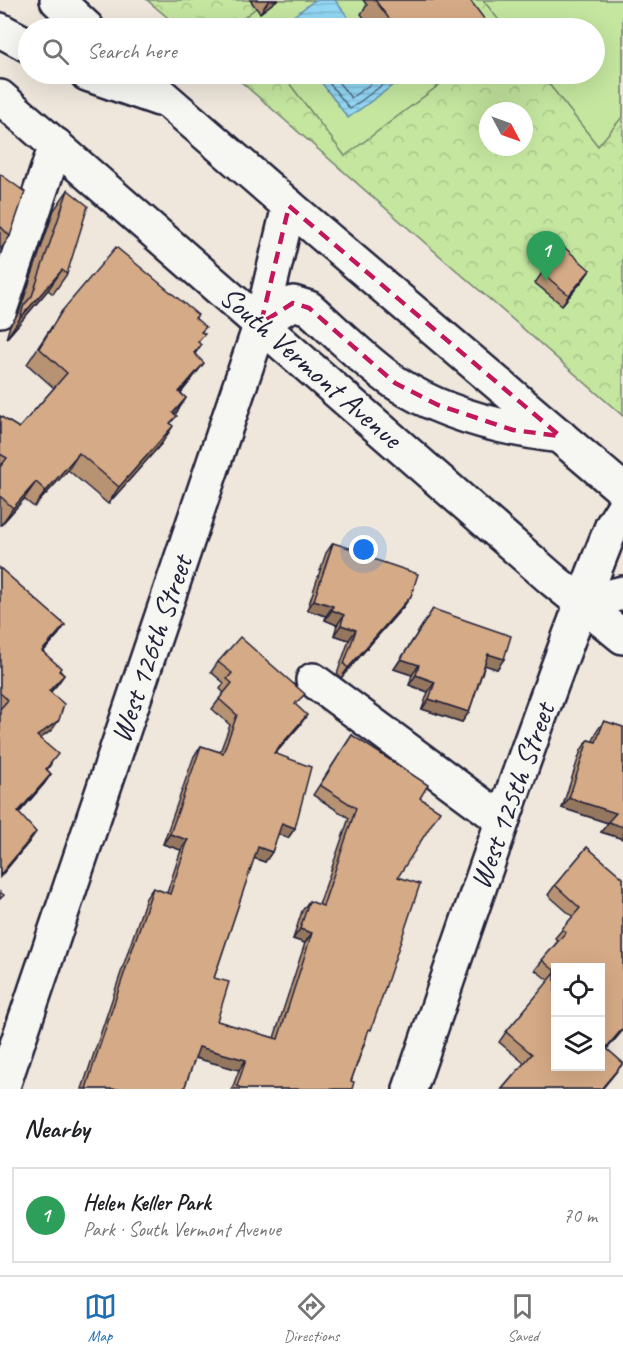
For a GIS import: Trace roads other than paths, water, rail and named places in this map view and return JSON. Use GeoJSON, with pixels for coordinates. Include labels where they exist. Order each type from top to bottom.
{"type":"FeatureCollection","features":[{"type":"Feature","properties":{"kind":"main road"},"geometry":{"type":"LineString","coordinates":[[57,0],[76,18]]}},
{"type":"Feature","properties":{"kind":"main road"},"geometry":{"type":"LineString","coordinates":[[0,30],[18,40]]}},
{"type":"Feature","properties":{"kind":"main road"},"geometry":{"type":"LineString","coordinates":[[117,84],[170,102]]}},
{"type":"Feature","properties":{"kind":"main road"},"geometry":{"type":"LineString","coordinates":[[149,84],[623,490]]}},
{"type":"Feature","properties":{"kind":"main road","name":"South Vermont Avenue"},"geometry":{"type":"LineString","coordinates":[[0,97],[581,603],[623,637]]}},
{"type":"Feature","properties":{"kind":"main road"},"geometry":{"type":"LineString","coordinates":[[0,310],[56,145]]}},
{"type":"Feature","properties":{"kind":"main road","name":"West 126th Street"},"geometry":{"type":"LineString","coordinates":[[2,1089],[261,323],[289,206]]}},
{"type":"Feature","properties":{"kind":"main road"},"geometry":{"type":"LineString","coordinates":[[261,323],[293,303],[309,309],[395,383],[438,405],[513,430],[560,436]]}},
{"type":"Feature","properties":{"kind":"main road","name":"West 125th Street"},"geometry":{"type":"LineString","coordinates":[[410,1089],[502,820],[581,603],[612,526],[623,508]]}},
{"type":"Feature","properties":{"kind":"main road"},"geometry":{"type":"LineString","coordinates":[[581,603],[623,593]]}},
{"type":"Feature","properties":{"kind":"main road"},"geometry":{"type":"LineString","coordinates":[[313,680],[502,820]]}},
{"type":"Feature","properties":{"kind":"water"},"geometry":{"type":"Polygon","coordinates":[[[315,0],[335,0],[348,18],[291,18],[315,0]]]}},
{"type":"Feature","properties":{"kind":"water"},"geometry":{"type":"Polygon","coordinates":[[[322,84],[395,84],[348,118],[322,84]]]}},
{"type":"Feature","properties":{"kind":"place","name":"Helen Keller Park"},"geometry":{"type":"Point","coordinates":[546,281]}}]}
